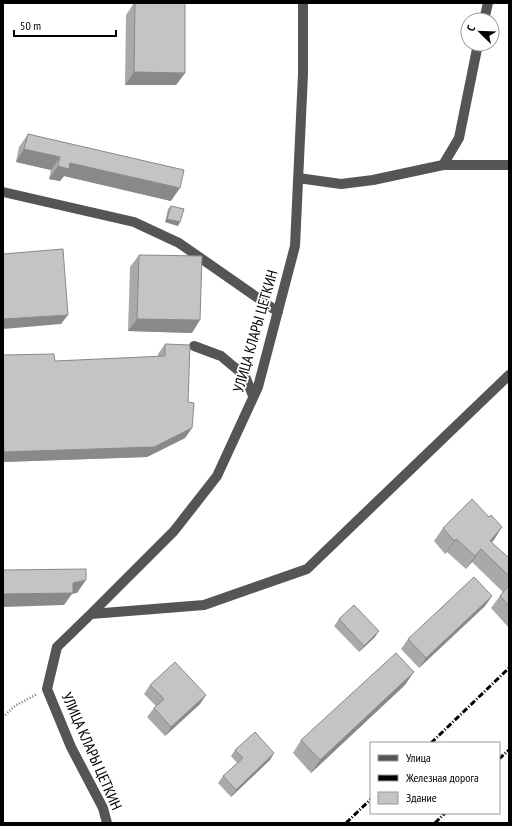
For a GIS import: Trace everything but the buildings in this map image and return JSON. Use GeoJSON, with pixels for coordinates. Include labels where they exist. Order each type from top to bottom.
{"type":"FeatureCollection","features":[{"type":"Feature","properties":{"kind":"street","name":"УЛИЦА КЛАРЫ ЦЕТКИН"},"geometry":{"type":"LineString","coordinates":[[107,823],[103,808],[72,747],[47,689],[57,646],[174,531],[217,476],[258,387],[295,246],[303,74],[303,3]]}},
{"type":"Feature","properties":{"kind":"street"},"geometry":{"type":"LineString","coordinates":[[443,165],[459,138],[476,52]]}},
{"type":"Feature","properties":{"kind":"street"},"geometry":{"type":"LineString","coordinates":[[298,178],[341,184],[373,180],[443,165],[509,165]]}},
{"type":"Feature","properties":{"kind":"street"},"geometry":{"type":"LineString","coordinates":[[3,192],[134,222],[178,243],[278,312]]}},
{"type":"Feature","properties":{"kind":"street"},"geometry":{"type":"LineString","coordinates":[[194,346],[221,356],[245,376],[253,396]]}},
{"type":"Feature","properties":{"kind":"street"},"geometry":{"type":"LineString","coordinates":[[91,614],[204,605],[308,569],[509,375]]}},
{"type":"Feature","properties":{"kind":"path"},"geometry":{"type":"LineString","coordinates":[[3,717],[15,706],[47,689]]}},
{"type":"Feature","properties":{"kind":"railway"},"geometry":{"type":"LineString","coordinates":[[432,742],[509,668]]}},
{"type":"Feature","properties":{"kind":"railway"},"geometry":{"type":"LineString","coordinates":[[500,758],[509,750]]}},
{"type":"Feature","properties":{"kind":"railway"},"geometry":{"type":"LineString","coordinates":[[346,823],[370,800]]}},
{"type":"Feature","properties":{"kind":"railway"},"geometry":{"type":"LineString","coordinates":[[435,823],[444,814]]}}]}
